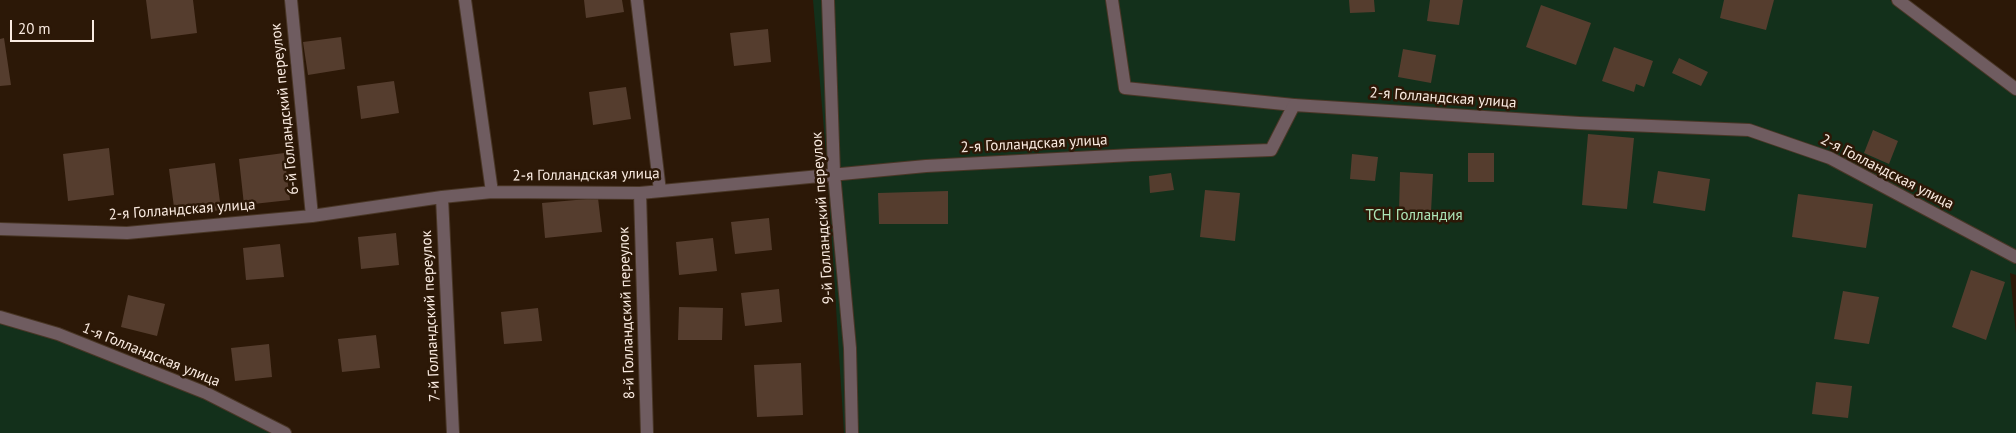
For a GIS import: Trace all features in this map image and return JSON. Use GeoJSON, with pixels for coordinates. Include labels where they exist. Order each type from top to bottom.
{"type":"FeatureCollection","features":[{"type":"Feature","properties":{"kind":"street","name":"6-й Голландский переулок"},"geometry":{"type":"LineString","coordinates":[[291,0],[312,216]]}},
{"type":"Feature","properties":{"kind":"street"},"geometry":{"type":"LineString","coordinates":[[465,0],[492,192]]}},
{"type":"Feature","properties":{"kind":"street"},"geometry":{"type":"LineString","coordinates":[[637,0],[660,191]]}},
{"type":"Feature","properties":{"kind":"street","name":"9-й Голландский переулок"},"geometry":{"type":"LineString","coordinates":[[828,0],[834,173],[850,348],[852,433]]}},
{"type":"Feature","properties":{"kind":"street"},"geometry":{"type":"LineString","coordinates":[[1112,0],[1125,88],[1294,105]]}},
{"type":"Feature","properties":{"kind":"street"},"geometry":{"type":"LineString","coordinates":[[1898,0],[2016,89]]}},
{"type":"Feature","properties":{"kind":"street","name":"2-я Голландская улица"},"geometry":{"type":"LineString","coordinates":[[0,229],[127,233],[312,216],[442,196],[492,192],[640,193],[834,173],[1032,160],[1271,150],[1294,105],[1579,123],[1749,130],[1830,158],[2016,257]]}},
{"type":"Feature","properties":{"kind":"street","name":"8-й Голландский переулок"},"geometry":{"type":"LineString","coordinates":[[640,193],[646,433]]}},
{"type":"Feature","properties":{"kind":"street","name":"7-й Голландский переулок"},"geometry":{"type":"LineString","coordinates":[[442,196],[453,433]]}},
{"type":"Feature","properties":{"kind":"street","name":"1-я Голландская улица"},"geometry":{"type":"LineString","coordinates":[[0,317],[58,334],[196,390],[285,433]]}},
{"type":"Feature","properties":{"kind":"green space","name":"ТСН Голландия"},"geometry":{"type":"Polygon","coordinates":[[[813,0],[1890,0],[2016,95],[2016,275],[2010,273],[2016,334],[2016,433],[844,433],[827,166],[813,0]]]}},
{"type":"Feature","properties":{"kind":"green space"},"geometry":{"type":"Polygon","coordinates":[[[0,321],[105,355],[208,397],[281,433],[0,433],[0,321]]]}},
{"type":"Feature","properties":{"kind":"building"},"geometry":{"type":"Polygon","coordinates":[[[146,0],[193,0],[197,33],[151,39],[146,0]]]}},
{"type":"Feature","properties":{"kind":"building"},"geometry":{"type":"Polygon","coordinates":[[[584,0],[622,0],[624,12],[586,18],[584,0]]]}},
{"type":"Feature","properties":{"kind":"building"},"geometry":{"type":"Polygon","coordinates":[[[1349,0],[1374,0],[1375,12],[1350,13],[1349,0]]]}},
{"type":"Feature","properties":{"kind":"building"},"geometry":{"type":"Polygon","coordinates":[[[1430,0],[1463,0],[1459,25],[1427,21],[1430,0]]]}},
{"type":"Feature","properties":{"kind":"building"},"geometry":{"type":"Polygon","coordinates":[[[1724,0],[1774,0],[1766,30],[1720,18],[1724,0]]]}},
{"type":"Feature","properties":{"kind":"building"},"geometry":{"type":"Polygon","coordinates":[[[1541,5],[1591,23],[1576,65],[1526,47],[1541,5]]]}},
{"type":"Feature","properties":{"kind":"building"},"geometry":{"type":"Polygon","coordinates":[[[768,29],[771,62],[734,66],[730,33],[768,29]]]}},
{"type":"Feature","properties":{"kind":"building"},"geometry":{"type":"Polygon","coordinates":[[[341,37],[345,69],[308,75],[303,42],[341,37]]]}},
{"type":"Feature","properties":{"kind":"building"},"geometry":{"type":"Polygon","coordinates":[[[4,38],[11,85],[0,86],[0,39],[4,38]]]}},
{"type":"Feature","properties":{"kind":"building"},"geometry":{"type":"Polygon","coordinates":[[[1614,47],[1653,61],[1644,87],[1636,84],[1634,92],[1602,81],[1614,47]]]}},
{"type":"Feature","properties":{"kind":"building"},"geometry":{"type":"Polygon","coordinates":[[[1403,49],[1436,55],[1431,83],[1398,77],[1403,49]]]}},
{"type":"Feature","properties":{"kind":"building"},"geometry":{"type":"Polygon","coordinates":[[[1679,58],[1708,72],[1701,86],[1672,73],[1679,58]]]}},
{"type":"Feature","properties":{"kind":"building"},"geometry":{"type":"Polygon","coordinates":[[[394,81],[399,113],[361,119],[357,86],[394,81]]]}},
{"type":"Feature","properties":{"kind":"building"},"geometry":{"type":"Polygon","coordinates":[[[626,87],[631,119],[593,125],[589,92],[626,87]]]}},
{"type":"Feature","properties":{"kind":"building"},"geometry":{"type":"Polygon","coordinates":[[[1873,130],[1898,141],[1889,164],[1864,153],[1873,130]]]}},
{"type":"Feature","properties":{"kind":"building"},"geometry":{"type":"Polygon","coordinates":[[[1588,134],[1634,138],[1627,209],[1582,205],[1588,134]]]}},
{"type":"Feature","properties":{"kind":"building"},"geometry":{"type":"Polygon","coordinates":[[[109,148],[114,195],[68,201],[63,154],[109,148]]]}},
{"type":"Feature","properties":{"kind":"building"},"geometry":{"type":"Polygon","coordinates":[[[284,153],[290,200],[244,205],[239,159],[284,153]]]}},
{"type":"Feature","properties":{"kind":"building"},"geometry":{"type":"Polygon","coordinates":[[[1468,153],[1494,153],[1494,182],[1468,182],[1468,153]]]}},
{"type":"Feature","properties":{"kind":"building"},"geometry":{"type":"Polygon","coordinates":[[[1352,154],[1378,157],[1375,181],[1350,179],[1352,154]]]}},
{"type":"Feature","properties":{"kind":"building"},"geometry":{"type":"Polygon","coordinates":[[[215,163],[221,210],[175,215],[169,169],[215,163]]]}},
{"type":"Feature","properties":{"kind":"building"},"geometry":{"type":"Polygon","coordinates":[[[1658,171],[1710,179],[1705,211],[1653,203],[1658,171]]]}},
{"type":"Feature","properties":{"kind":"building"},"geometry":{"type":"Polygon","coordinates":[[[1400,172],[1433,174],[1431,212],[1399,211],[1400,172]]]}},
{"type":"Feature","properties":{"kind":"building"},"geometry":{"type":"Polygon","coordinates":[[[1171,173],[1174,190],[1150,193],[1149,176],[1171,173]]]}},
{"type":"Feature","properties":{"kind":"building"},"geometry":{"type":"Polygon","coordinates":[[[1205,190],[1240,193],[1235,241],[1200,237],[1205,190]]]}},
{"type":"Feature","properties":{"kind":"building"},"geometry":{"type":"Polygon","coordinates":[[[948,191],[948,224],[879,224],[878,193],[948,191]]]}},
{"type":"Feature","properties":{"kind":"building"},"geometry":{"type":"Polygon","coordinates":[[[1798,194],[1873,204],[1866,248],[1792,237],[1798,194]]]}},
{"type":"Feature","properties":{"kind":"building"},"geometry":{"type":"Polygon","coordinates":[[[598,198],[602,232],[545,238],[542,203],[598,198]]]}},
{"type":"Feature","properties":{"kind":"building"},"geometry":{"type":"Polygon","coordinates":[[[769,218],[772,250],[735,254],[731,222],[769,218]]]}},
{"type":"Feature","properties":{"kind":"building"},"geometry":{"type":"Polygon","coordinates":[[[396,233],[399,265],[361,269],[358,237],[396,233]]]}},
{"type":"Feature","properties":{"kind":"building"},"geometry":{"type":"Polygon","coordinates":[[[713,238],[717,271],[679,275],[676,242],[713,238]]]}},
{"type":"Feature","properties":{"kind":"building"},"geometry":{"type":"Polygon","coordinates":[[[280,244],[284,277],[246,280],[243,248],[280,244]]]}},
{"type":"Feature","properties":{"kind":"building"},"geometry":{"type":"Polygon","coordinates":[[[1971,270],[2005,282],[1986,340],[1952,327],[1971,270]]]}},
{"type":"Feature","properties":{"kind":"building"},"geometry":{"type":"Polygon","coordinates":[[[779,289],[782,322],[745,326],[741,293],[779,289]]]}},
{"type":"Feature","properties":{"kind":"building"},"geometry":{"type":"Polygon","coordinates":[[[1843,291],[1879,297],[1869,344],[1834,339],[1843,291]]]}},
{"type":"Feature","properties":{"kind":"building"},"geometry":{"type":"Polygon","coordinates":[[[128,295],[165,304],[157,336],[121,327],[128,295]]]}},
{"type":"Feature","properties":{"kind":"building"},"geometry":{"type":"Polygon","coordinates":[[[679,307],[723,308],[722,340],[678,340],[679,307]]]}},
{"type":"Feature","properties":{"kind":"building"},"geometry":{"type":"Polygon","coordinates":[[[538,308],[542,341],[504,344],[501,312],[538,308]]]}},
{"type":"Feature","properties":{"kind":"building"},"geometry":{"type":"Polygon","coordinates":[[[376,335],[380,368],[342,372],[338,339],[376,335]]]}},
{"type":"Feature","properties":{"kind":"building"},"geometry":{"type":"Polygon","coordinates":[[[269,344],[272,377],[235,381],[231,348],[269,344]]]}},
{"type":"Feature","properties":{"kind":"building"},"geometry":{"type":"Polygon","coordinates":[[[801,363],[803,415],[757,417],[754,365],[801,363]]]}},
{"type":"Feature","properties":{"kind":"building"},"geometry":{"type":"Polygon","coordinates":[[[1816,382],[1852,386],[1848,418],[1812,414],[1816,382]]]}}]}
